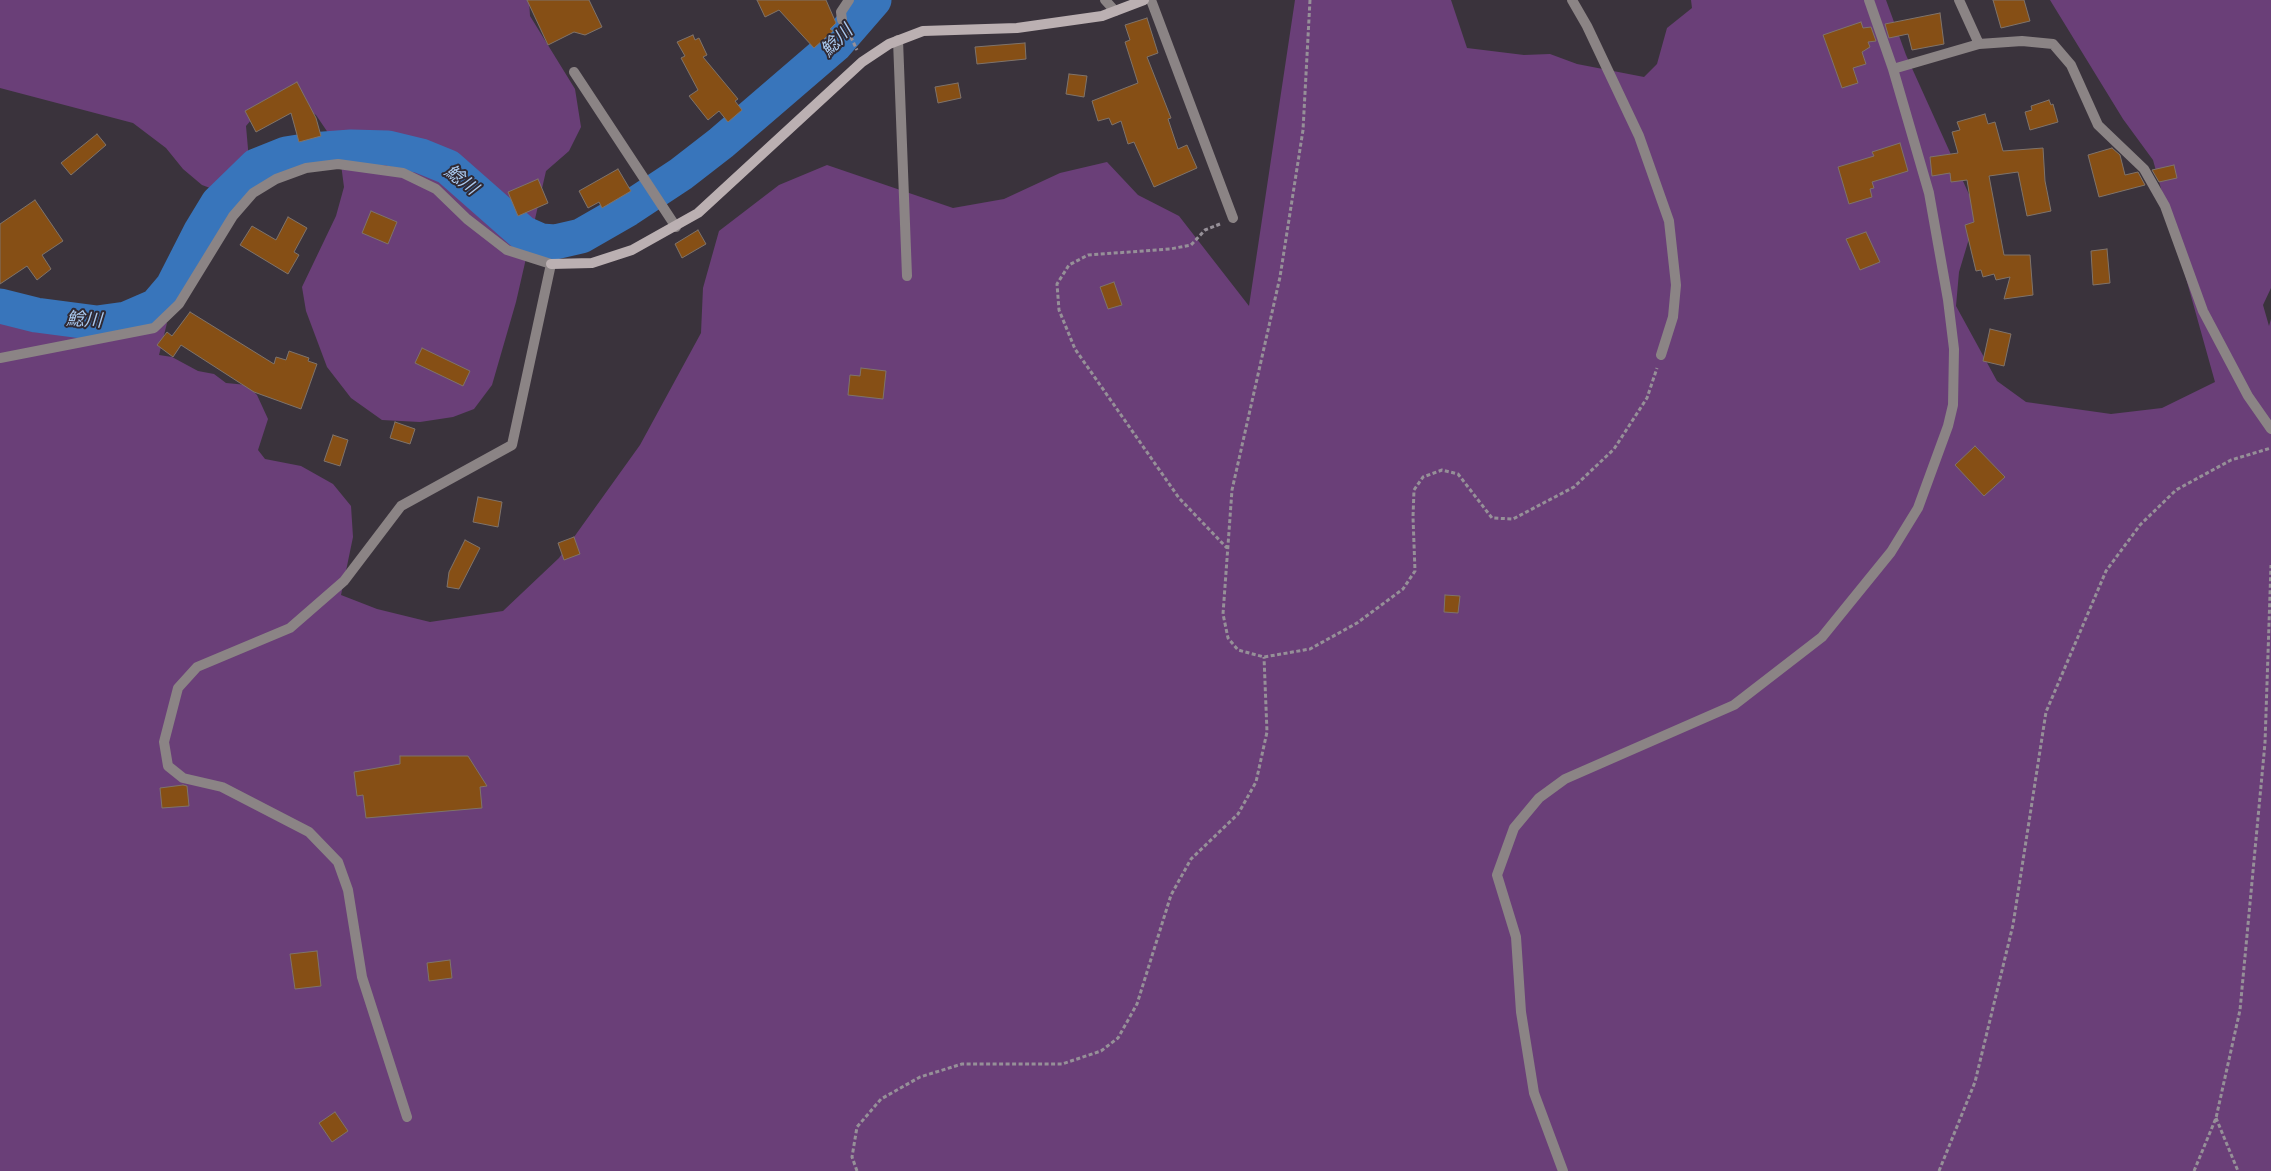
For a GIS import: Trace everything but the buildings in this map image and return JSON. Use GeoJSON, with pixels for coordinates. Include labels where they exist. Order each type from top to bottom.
{"type":"FeatureCollection","features":[{"type":"Feature","properties":{"kind":"street"},"geometry":{"type":"LineString","coordinates":[[842,20],[841,12],[849,0]]}},
{"type":"Feature","properties":{"kind":"street"},"geometry":{"type":"LineString","coordinates":[[1105,0],[1114,11]]}},
{"type":"Feature","properties":{"kind":"street"},"geometry":{"type":"LineString","coordinates":[[0,358],[154,328],[179,304],[232,216],[253,193],[276,179],[306,168],[338,164],[403,173],[436,189],[467,219],[507,250],[551,264],[592,263],[632,250],[698,213],[862,62],[889,44],[923,31],[1016,28],[1102,16],[1144,0]]}},
{"type":"Feature","properties":{"kind":"street"},"geometry":{"type":"LineString","coordinates":[[1151,0],[1232,218]]}},
{"type":"Feature","properties":{"kind":"street"},"geometry":{"type":"LineString","coordinates":[[1572,0],[1587,26],[1639,136],[1669,221],[1676,285],[1673,318],[1661,355]]}},
{"type":"Feature","properties":{"kind":"street"},"geometry":{"type":"LineString","coordinates":[[1563,1171],[1534,1093],[1521,1012],[1516,938],[1496,875],[1514,828],[1539,798],[1565,779],[1734,705],[1822,637],[1891,552],[1918,508],[1948,426],[1953,405],[1954,349],[1948,300],[1928,193],[1893,69],[1869,0]]}},
{"type":"Feature","properties":{"kind":"street"},"geometry":{"type":"LineString","coordinates":[[1959,0],[1979,44]]}},
{"type":"Feature","properties":{"kind":"street"},"geometry":{"type":"LineString","coordinates":[[898,40],[908,276]]}},
{"type":"Feature","properties":{"kind":"street"},"geometry":{"type":"LineString","coordinates":[[1893,69],[1979,44],[2022,41],[2054,44],[2071,66],[2098,125],[2144,169],[2165,206],[2203,311],[2248,396],[2271,429]]}},
{"type":"Feature","properties":{"kind":"street"},"geometry":{"type":"LineString","coordinates":[[574,72],[676,227]]}},
{"type":"Feature","properties":{"kind":"street"},"geometry":{"type":"LineString","coordinates":[[407,1117],[362,977],[348,890],[338,862],[309,832],[222,787],[183,778],[168,766],[164,742],[178,688],[197,667],[290,628],[344,581],[402,506],[512,445],[551,264]]}},
{"type":"Feature","properties":{"kind":"path"},"geometry":{"type":"LineString","coordinates":[[1310,0],[1303,130],[1280,277],[1232,490],[1222,614],[1228,638],[1238,650],[1264,657],[1310,649],[1357,623],[1403,589],[1415,571],[1414,490],[1423,477],[1442,470],[1458,474],[1492,518],[1513,518],[1574,487],[1614,449],[1647,398],[1661,355]]}},
{"type":"Feature","properties":{"kind":"path"},"geometry":{"type":"LineString","coordinates":[[1228,548],[1179,498],[1075,348],[1059,310],[1057,284],[1070,265],[1088,255],[1170,249],[1191,245],[1205,230],[1232,218]]}},
{"type":"Feature","properties":{"kind":"path"},"geometry":{"type":"LineString","coordinates":[[1939,1171],[1975,1082],[2008,943],[2046,712],[2106,571],[2140,525],[2176,490],[2231,460],[2271,448]]}},
{"type":"Feature","properties":{"kind":"path"},"geometry":{"type":"LineString","coordinates":[[2194,1171],[2216,1118],[2240,1010],[2265,744],[2271,565]]}},
{"type":"Feature","properties":{"kind":"path"},"geometry":{"type":"LineString","coordinates":[[856,1171],[852,1157],[857,1127],[881,1099],[920,1077],[962,1064],[1062,1064],[1101,1051],[1118,1038],[1137,1004],[1172,895],[1179,881],[1191,859],[1238,814],[1256,782],[1267,732],[1264,657]]}},
{"type":"Feature","properties":{"kind":"path"},"geometry":{"type":"LineString","coordinates":[[2216,1118],[2238,1171]]}},
{"type":"Feature","properties":{"kind":"shaded area"},"geometry":{"type":"Polygon","coordinates":[[[0,0],[529,0],[530,16],[575,89],[581,127],[569,151],[546,171],[516,302],[492,385],[474,409],[453,417],[420,422],[382,420],[351,398],[327,367],[306,311],[302,287],[336,216],[344,187],[339,149],[316,115],[292,98],[263,106],[246,126],[250,172],[221,192],[202,185],[183,169],[166,148],[133,123],[0,88],[0,0]]]}},
{"type":"Feature","properties":{"kind":"shaded area"},"geometry":{"type":"Polygon","coordinates":[[[1295,0],[1451,0],[1467,48],[1524,55],[1550,54],[1577,64],[1644,77],[1657,64],[1667,28],[1692,8],[1691,0],[1886,0],[1906,55],[1972,201],[1974,222],[1959,272],[1956,306],[1997,381],[2026,402],[2111,414],[2162,408],[2215,382],[2153,160],[2123,119],[2050,0],[2271,0],[2271,288],[2263,305],[2269,326],[2271,319],[2271,1171],[0,1171],[0,293],[51,310],[81,310],[104,318],[131,312],[140,326],[167,323],[159,355],[172,357],[198,371],[214,374],[226,383],[247,385],[257,395],[268,419],[258,450],[265,459],[301,466],[333,484],[351,506],[353,537],[341,595],[377,609],[430,622],[503,611],[559,558],[640,445],[701,333],[703,288],[719,231],[779,185],[827,165],[953,208],[1004,199],[1060,173],[1107,162],[1138,195],[1179,216],[1249,306],[1295,0]]]}},
{"type":"Feature","properties":{"kind":"waterway","name":"鯰川"},"geometry":{"type":"LineString","coordinates":[[0,306],[36,315],[97,323],[126,319],[156,306],[173,286],[201,231],[218,203],[256,166],[286,154],[311,150],[351,147],[388,148],[421,156],[448,167],[523,233],[541,241],[555,242],[581,236],[628,209],[681,174],[721,143],[835,45],[874,0]]}}]}
